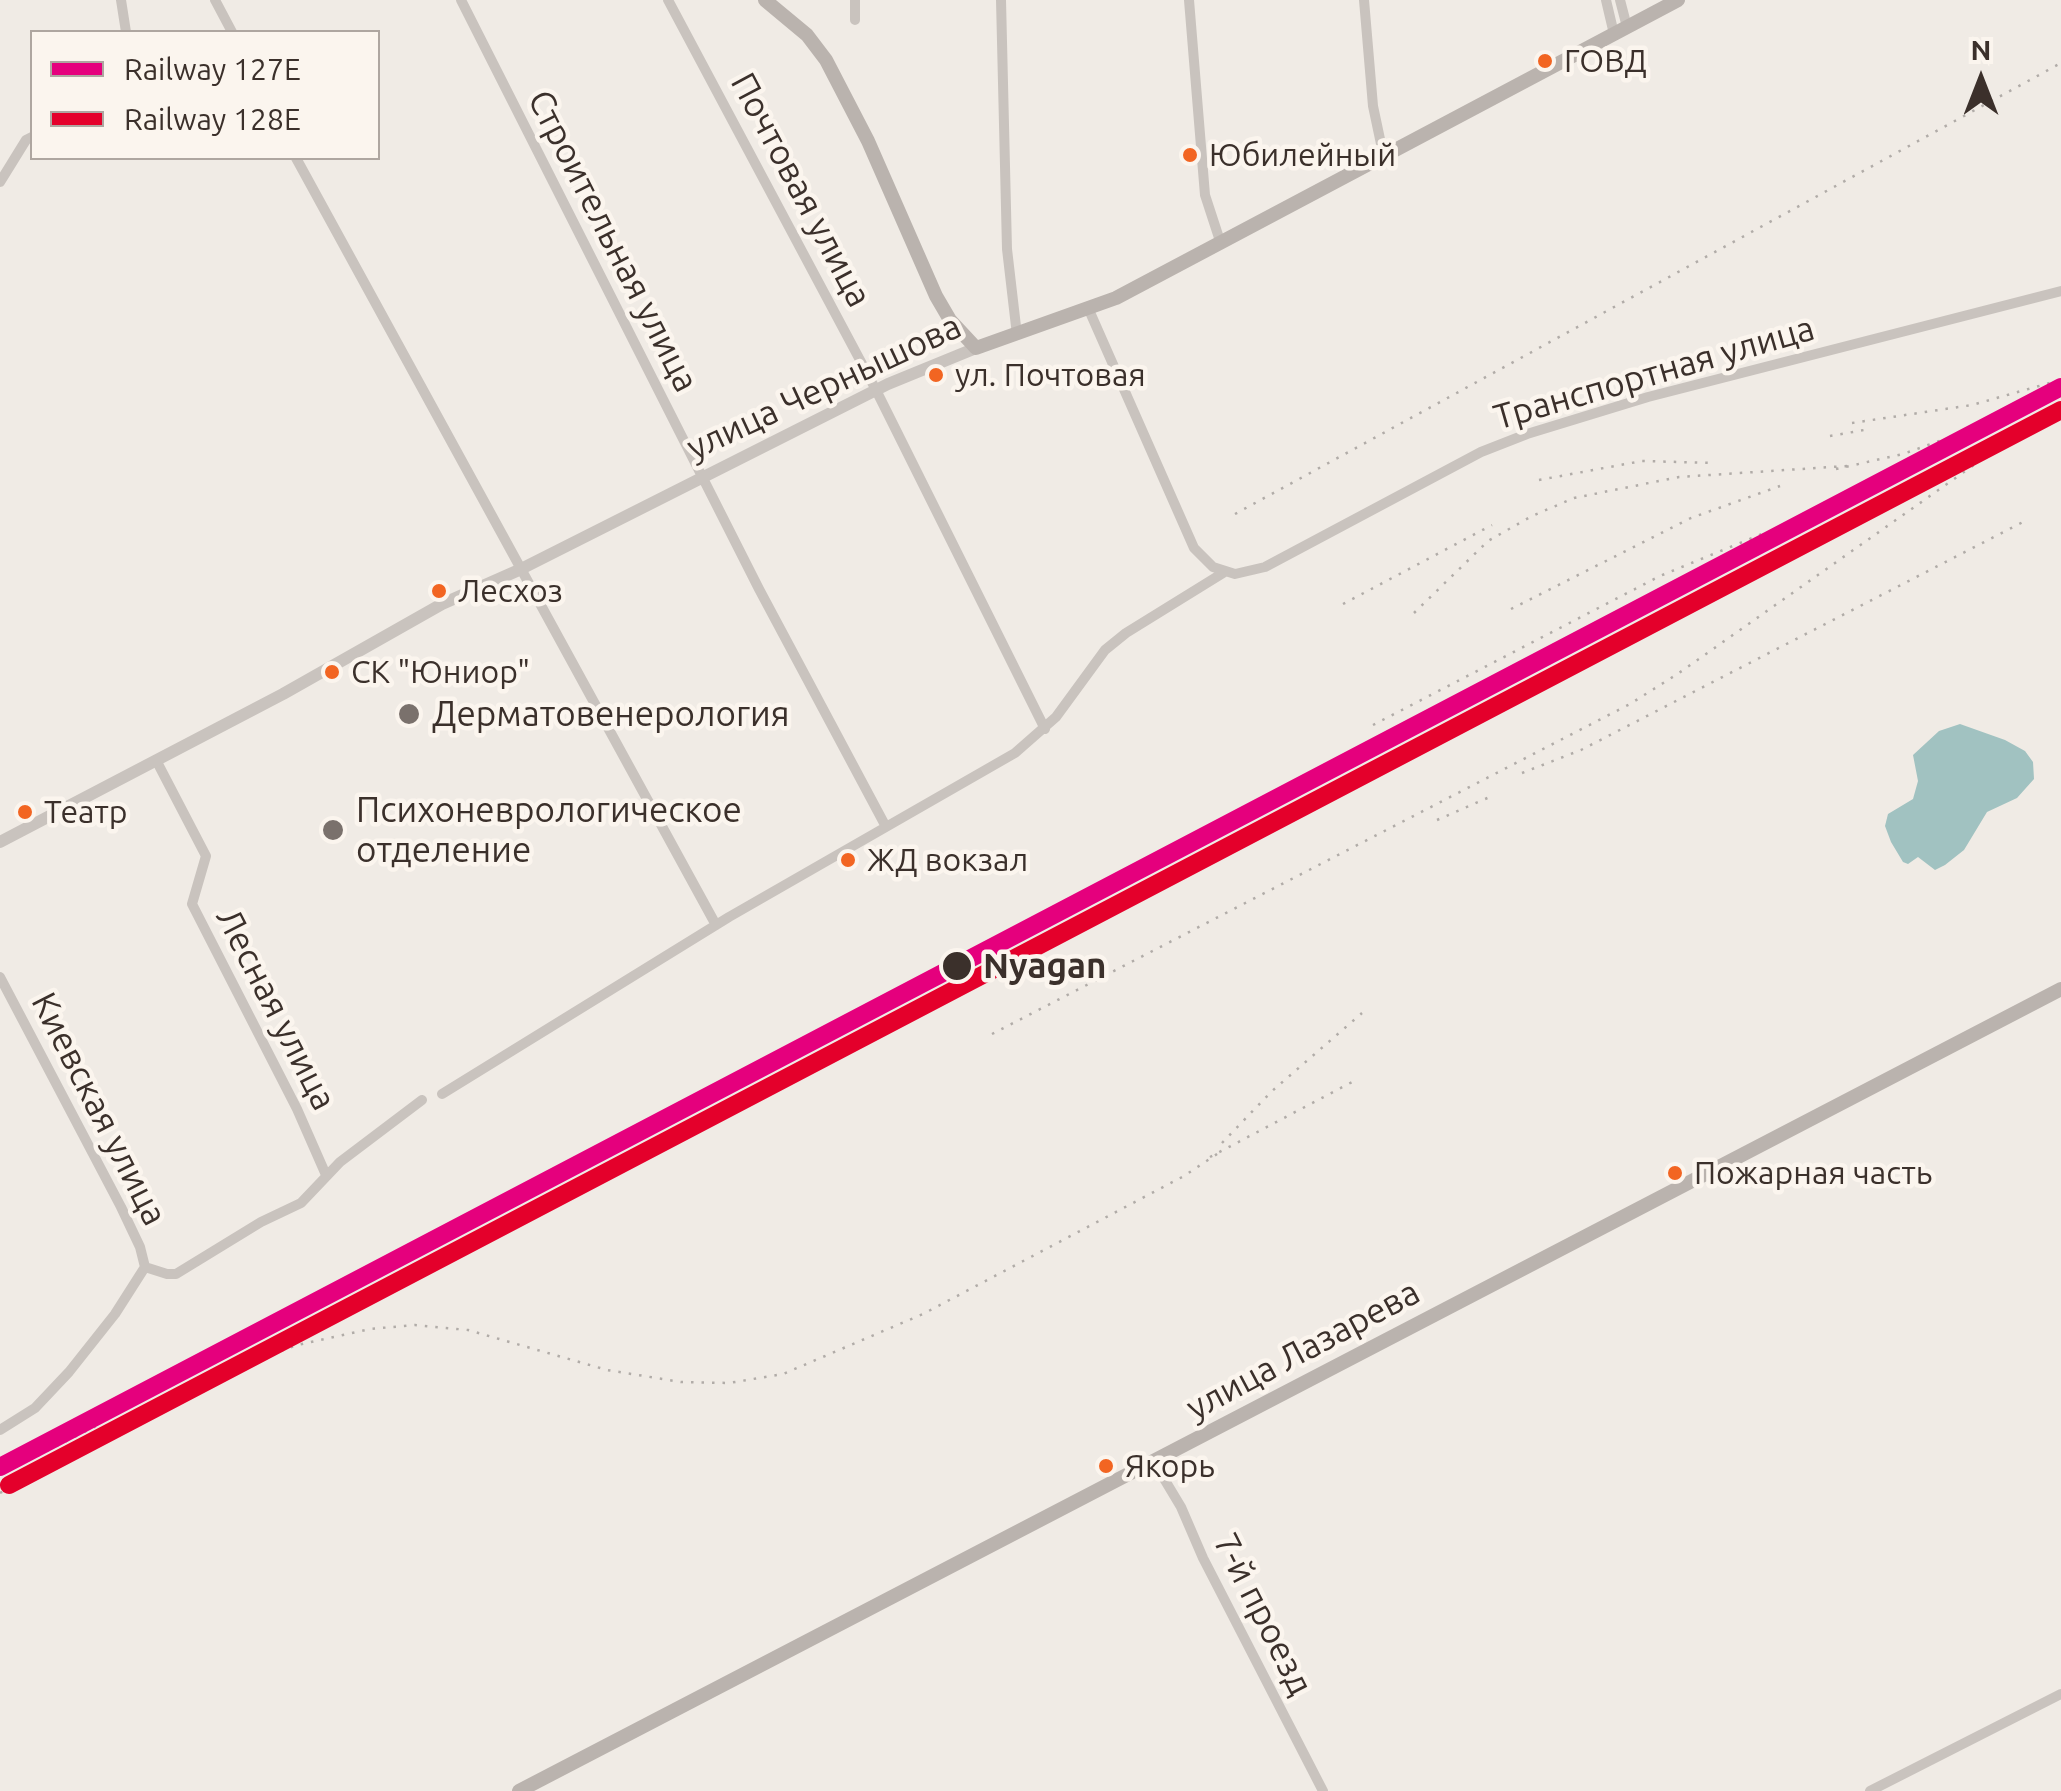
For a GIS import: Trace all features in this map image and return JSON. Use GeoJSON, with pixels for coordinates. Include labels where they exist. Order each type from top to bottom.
{"type":"FeatureCollection","features":[{"type":"Feature","properties":{"kind":"main road"},"geometry":{"type":"LineString","coordinates":[[765,0],[807,36],[826,60],[868,141],[936,296],[956,328],[976,348]]}},
{"type":"Feature","properties":{"kind":"main road","name":"улица Чернышова"},"geometry":{"type":"LineString","coordinates":[[976,348],[1089,310],[1221,244],[1678,0]]}},
{"type":"Feature","properties":{"kind":"main road","name":"улица Лазарева"},"geometry":{"type":"LineString","coordinates":[[519,1791],[2061,989]]}},
{"type":"Feature","properties":{"kind":"street"},"geometry":{"type":"LineString","coordinates":[[121,0],[126,30]]}},
{"type":"Feature","properties":{"kind":"street"},"geometry":{"type":"LineString","coordinates":[[215,0],[231,30]]}},
{"type":"Feature","properties":{"kind":"street","name":"Строительная улица"},"geometry":{"type":"LineString","coordinates":[[461,0],[759,589],[885,825]]}},
{"type":"Feature","properties":{"kind":"street","name":"Почтовая улица"},"geometry":{"type":"LineString","coordinates":[[668,0],[876,390],[1045,729]]}},
{"type":"Feature","properties":{"kind":"street"},"geometry":{"type":"LineString","coordinates":[[854,20],[855,0]]}},
{"type":"Feature","properties":{"kind":"street"},"geometry":{"type":"LineString","coordinates":[[1001,0],[1007,249],[1017,335]]}},
{"type":"Feature","properties":{"kind":"street"},"geometry":{"type":"LineString","coordinates":[[1189,0],[1205,195],[1221,244]]}},
{"type":"Feature","properties":{"kind":"street"},"geometry":{"type":"LineString","coordinates":[[1364,0],[1372,106],[1384,158]]}},
{"type":"Feature","properties":{"kind":"street"},"geometry":{"type":"LineString","coordinates":[[1606,0],[1620,30]]}},
{"type":"Feature","properties":{"kind":"street"},"geometry":{"type":"LineString","coordinates":[[1620,0],[1620,30]]}},
{"type":"Feature","properties":{"kind":"street"},"geometry":{"type":"LineString","coordinates":[[0,182],[30,138]]}},
{"type":"Feature","properties":{"kind":"street"},"geometry":{"type":"LineString","coordinates":[[297,160],[518,570],[716,925]]}},
{"type":"Feature","properties":{"kind":"street","name":"Транспортная улица"},"geometry":{"type":"LineString","coordinates":[[1223,572],[1251,572],[1264,567],[1481,452],[1527,434],[1648,397],[2061,291]]}},
{"type":"Feature","properties":{"kind":"street"},"geometry":{"type":"LineString","coordinates":[[442,1094],[716,925],[1015,753],[1045,729],[1105,650],[1223,572],[1203,560],[1188,535],[1089,310]]}},
{"type":"Feature","properties":{"kind":"street","name":"улица Чернышова"},"geometry":{"type":"LineString","coordinates":[[0,842],[349,658],[421,614],[518,570],[876,390],[976,348]]}},
{"type":"Feature","properties":{"kind":"street","name":"Лесная улица"},"geometry":{"type":"LineString","coordinates":[[156,760],[206,856],[192,904],[326,1174]]}},
{"type":"Feature","properties":{"kind":"street","name":"Киевская улица"},"geometry":{"type":"LineString","coordinates":[[0,977],[121,1207],[145,1267]]}},
{"type":"Feature","properties":{"kind":"street"},"geometry":{"type":"LineString","coordinates":[[0,1430],[35,1408],[69,1372],[115,1314],[145,1267],[167,1274],[186,1269],[261,1222],[302,1203],[326,1174],[422,1100]]}},
{"type":"Feature","properties":{"kind":"street","name":"7-й проезд"},"geometry":{"type":"LineString","coordinates":[[1154,1462],[1323,1791]]}},
{"type":"Feature","properties":{"kind":"street"},"geometry":{"type":"LineString","coordinates":[[1870,1791],[2061,1694]]}},
{"type":"Feature","properties":{"kind":"water"},"geometry":{"type":"Polygon","coordinates":[[[1960,724],[2025,751],[2033,762],[2034,779],[2017,798],[1987,812],[1964,850],[1945,865],[1935,870],[1918,857],[1908,864],[1891,842],[1885,826],[1888,814],[1913,799],[1918,781],[1913,755],[1939,731],[1960,724]]]}},
{"type":"Feature","properties":{"kind":"railway"},"geometry":{"type":"LineString","coordinates":[[1235,514],[2061,63]]}},
{"type":"Feature","properties":{"kind":"railway"},"geometry":{"type":"LineString","coordinates":[[1852,423],[1972,405],[2053,382]]}},
{"type":"Feature","properties":{"kind":"railway"},"geometry":{"type":"LineString","coordinates":[[992,1034],[1630,704],[2049,412]]}},
{"type":"Feature","properties":{"kind":"railway"},"geometry":{"type":"LineString","coordinates":[[1830,436],[1870,429]]}},
{"type":"Feature","properties":{"kind":"railway"},"geometry":{"type":"LineString","coordinates":[[1836,469],[1903,454],[1942,440]]}},
{"type":"Feature","properties":{"kind":"railway"},"geometry":{"type":"LineString","coordinates":[[1539,480],[1642,461],[1715,463]]}},
{"type":"Feature","properties":{"kind":"railway"},"geometry":{"type":"LineString","coordinates":[[1414,613],[1488,541],[1574,498],[1679,477],[1847,466]]}},
{"type":"Feature","properties":{"kind":"railway"},"geometry":{"type":"LineString","coordinates":[[1511,609],[1691,518],[1780,486]]}},
{"type":"Feature","properties":{"kind":"railway"},"geometry":{"type":"LineString","coordinates":[[1522,773],[1581,750],[2023,522]]}},
{"type":"Feature","properties":{"kind":"railway"},"geometry":{"type":"LineString","coordinates":[[1343,604],[1492,525]]}},
{"type":"Feature","properties":{"kind":"railway"},"geometry":{"type":"LineString","coordinates":[[1373,725],[1660,576],[1762,534]]}},
{"type":"Feature","properties":{"kind":"railway"},"geometry":{"type":"LineString","coordinates":[[1437,820],[1492,796]]}},
{"type":"Feature","properties":{"kind":"railway"},"geometry":{"type":"LineString","coordinates":[[1222,1143],[1271,1092],[1362,1013]]}},
{"type":"Feature","properties":{"kind":"railway"},"geometry":{"type":"LineString","coordinates":[[1210,1157],[1354,1081]]}},
{"type":"Feature","properties":{"kind":"railway"},"geometry":{"type":"LineString","coordinates":[[0,1493],[241,1366],[297,1345],[370,1329],[415,1325],[468,1330],[607,1370],[681,1382],[729,1383],[783,1374],[923,1314],[1184,1176],[1223,1150]]}},
{"type":"Feature","properties":{"kind":"railway"},"geometry":{"type":"LineString","coordinates":[[0,1475],[96,1426]]}},
{"type":"Feature","properties":{"kind":"rail line","name":"127Е"},"geometry":{"type":"LineString","coordinates":[[0,1467],[2061,387]]}},
{"type":"Feature","properties":{"kind":"rail line","name":"128Е"},"geometry":{"type":"LineString","coordinates":[[9,1485],[2061,410]]}},
{"type":"Feature","properties":{"kind":"place","name":"ГОВД"},"geometry":{"type":"Point","coordinates":[1545,61]}},
{"type":"Feature","properties":{"kind":"place","name":"Юбилейный"},"geometry":{"type":"Point","coordinates":[1190,155]}},
{"type":"Feature","properties":{"kind":"place","name":"ул. Почтовая"},"geometry":{"type":"Point","coordinates":[936,375]}},
{"type":"Feature","properties":{"kind":"place","name":"Лесхоз"},"geometry":{"type":"Point","coordinates":[439,591]}},
{"type":"Feature","properties":{"kind":"place","name":"СК \"Юниор\""},"geometry":{"type":"Point","coordinates":[332,672]}},
{"type":"Feature","properties":{"kind":"place","name":"Дерматовенерология"},"geometry":{"type":"Point","coordinates":[409,714]}},
{"type":"Feature","properties":{"kind":"place","name":"Театр"},"geometry":{"type":"Point","coordinates":[25,812]}},
{"type":"Feature","properties":{"kind":"place","name":"Психоневрологическое отделение"},"geometry":{"type":"Point","coordinates":[333,830]}},
{"type":"Feature","properties":{"kind":"place","name":"ЖД вокзал"},"geometry":{"type":"Point","coordinates":[848,860]}},
{"type":"Feature","properties":{"kind":"place","name":"Nyagan"},"geometry":{"type":"Point","coordinates":[957,966]}},
{"type":"Feature","properties":{"kind":"place","name":"Пожарная часть"},"geometry":{"type":"Point","coordinates":[1675,1173]}},
{"type":"Feature","properties":{"kind":"place","name":"Якорь"},"geometry":{"type":"Point","coordinates":[1106,1466]}}]}
